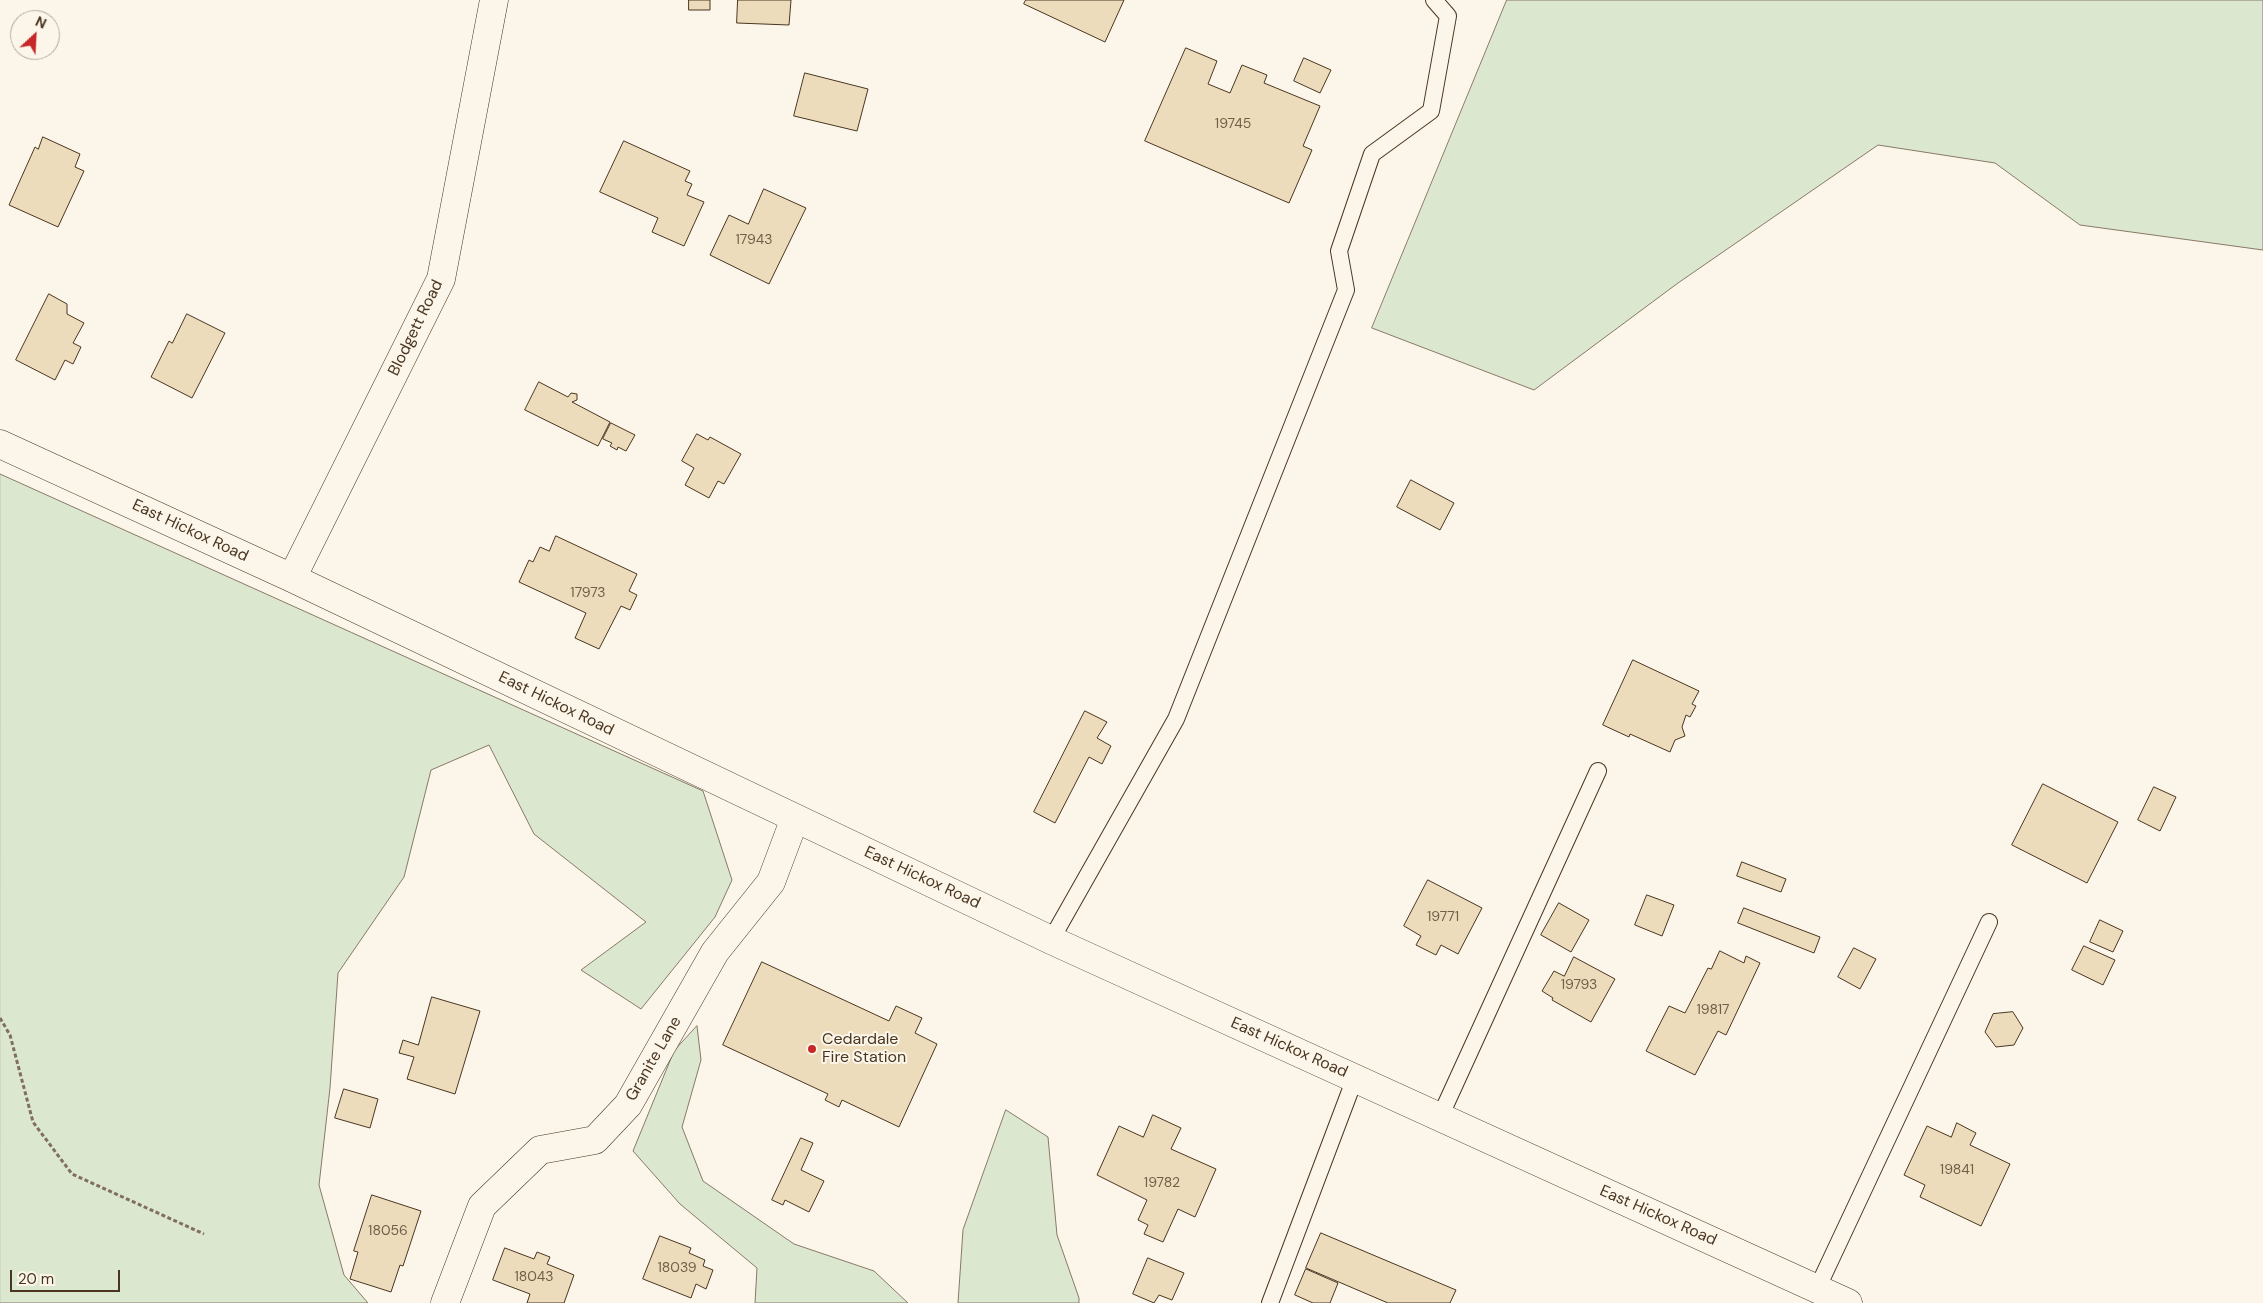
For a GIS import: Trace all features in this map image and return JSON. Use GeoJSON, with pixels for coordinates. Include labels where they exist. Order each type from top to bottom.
{"type":"FeatureCollection","features":[{"type":"Feature","properties":{"kind":"street","name":"Blodgett Road"},"geometry":{"type":"LineString","coordinates":[[292,578],[441,279],[494,0]]}},
{"type":"Feature","properties":{"kind":"street","name":"East Hickox Road"},"geometry":{"type":"LineString","coordinates":[[0,444],[292,578],[1051,940],[1848,1303]]}},
{"type":"Feature","properties":{"kind":"street","name":"Granite Lane"},"geometry":{"type":"LineString","coordinates":[[445,1303],[482,1206],[540,1150],[595,1140],[628,1105],[715,952],[772,882],[795,818]]}},
{"type":"Feature","properties":{"kind":"lane"},"geometry":{"type":"LineString","coordinates":[[1051,940],[1176,720],[1346,290],[1339,251],[1372,154],[1431,111],[1448,16],[1434,0]]}},
{"type":"Feature","properties":{"kind":"lane"},"geometry":{"type":"LineString","coordinates":[[1440,1117],[1598,771]]}},
{"type":"Feature","properties":{"kind":"lane"},"geometry":{"type":"LineString","coordinates":[[1817,1289],[1989,922]]}},
{"type":"Feature","properties":{"kind":"lane"},"geometry":{"type":"LineString","coordinates":[[1270,1303],[1355,1078]]}},
{"type":"Feature","properties":{"kind":"path"},"geometry":{"type":"LineString","coordinates":[[0,1018],[10,1035],[33,1122],[72,1174],[204,1234]]}},
{"type":"Feature","properties":{"kind":"green space"},"geometry":{"type":"Polygon","coordinates":[[[1507,0],[2263,0],[2263,250],[2080,225],[1995,163],[1878,145],[1678,283],[1534,390],[1372,328],[1507,0]]]}},
{"type":"Feature","properties":{"kind":"green space"},"geometry":{"type":"Polygon","coordinates":[[[0,474],[703,791],[732,880],[715,917],[641,1009],[581,970],[646,922],[534,834],[489,745],[431,770],[404,877],[338,973],[330,1088],[319,1185],[344,1275],[368,1303],[0,1303],[0,474]]]}},
{"type":"Feature","properties":{"kind":"green space"},"geometry":{"type":"Polygon","coordinates":[[[697,1026],[701,1060],[682,1127],[703,1181],[794,1244],[874,1271],[908,1303],[755,1303],[757,1268],[680,1204],[633,1151],[674,1051],[697,1026]]]}},
{"type":"Feature","properties":{"kind":"green space"},"geometry":{"type":"Polygon","coordinates":[[[1006,1110],[1048,1137],[1057,1235],[1079,1298],[1079,1303],[958,1303],[963,1230],[1006,1110]]]}},
{"type":"Feature","properties":{"kind":"building"},"geometry":{"type":"Polygon","coordinates":[[[689,0],[710,0],[710,10],[689,10],[689,0]]]}},
{"type":"Feature","properties":{"kind":"building"},"geometry":{"type":"Polygon","coordinates":[[[738,0],[791,0],[789,25],[737,23],[738,0]]]}},
{"type":"Feature","properties":{"kind":"building"},"geometry":{"type":"Polygon","coordinates":[[[1026,0],[1124,0],[1105,42],[1024,4],[1026,0]]]}},
{"type":"Feature","properties":{"kind":"building"},"geometry":{"type":"Polygon","coordinates":[[[1186,48],[1217,61],[1208,84],[1230,93],[1242,65],[1267,75],[1264,83],[1320,106],[1303,146],[1312,150],[1289,203],[1145,141],[1186,48]]]}},
{"type":"Feature","properties":{"kind":"building"},"geometry":{"type":"Polygon","coordinates":[[[1304,58],[1331,70],[1320,93],[1294,81],[1304,58]]]}},
{"type":"Feature","properties":{"kind":"building"},"geometry":{"type":"Polygon","coordinates":[[[805,73],[868,89],[857,131],[794,116],[805,73]]]}},
{"type":"Feature","properties":{"kind":"building"},"geometry":{"type":"Polygon","coordinates":[[[43,137],[80,154],[75,167],[84,171],[58,227],[9,205],[35,147],[38,149],[43,137]]]}},
{"type":"Feature","properties":{"kind":"building"},"geometry":{"type":"Polygon","coordinates":[[[624,141],[690,171],[685,181],[692,184],[687,195],[704,202],[684,246],[652,232],[658,218],[600,192],[624,141]]]}},
{"type":"Feature","properties":{"kind":"building"},"geometry":{"type":"Polygon","coordinates":[[[764,189],[806,208],[769,284],[710,255],[729,215],[748,224],[764,189]]]}},
{"type":"Feature","properties":{"kind":"building"},"geometry":{"type":"Polygon","coordinates":[[[49,294],[67,304],[67,314],[84,323],[73,343],[81,347],[73,364],[65,360],[55,380],[16,360],[49,294]]]}},
{"type":"Feature","properties":{"kind":"building"},"geometry":{"type":"Polygon","coordinates":[[[187,314],[225,333],[192,398],[151,377],[169,341],[172,343],[187,314]]]}},
{"type":"Feature","properties":{"kind":"building"},"geometry":{"type":"Polygon","coordinates":[[[539,382],[568,397],[571,393],[577,394],[577,400],[572,402],[610,422],[598,446],[525,410],[539,382]]]}},
{"type":"Feature","properties":{"kind":"building"},"geometry":{"type":"Polygon","coordinates":[[[611,423],[635,435],[626,451],[618,447],[617,450],[610,446],[612,443],[603,439],[611,423]]]}},
{"type":"Feature","properties":{"kind":"building"},"geometry":{"type":"Polygon","coordinates":[[[697,434],[708,440],[710,437],[741,454],[724,484],[718,481],[709,498],[685,485],[694,468],[682,461],[697,434]]]}},
{"type":"Feature","properties":{"kind":"building"},"geometry":{"type":"Polygon","coordinates":[[[1411,480],[1454,503],[1440,530],[1397,507],[1411,480]]]}},
{"type":"Feature","properties":{"kind":"building"},"geometry":{"type":"Polygon","coordinates":[[[556,536],[637,574],[629,591],[637,595],[630,610],[621,606],[599,649],[575,638],[586,613],[519,582],[529,560],[533,562],[540,547],[549,551],[556,536]]]}},
{"type":"Feature","properties":{"kind":"building"},"geometry":{"type":"Polygon","coordinates":[[[1633,660],[1699,691],[1692,704],[1696,706],[1690,717],[1686,715],[1682,727],[1685,736],[1675,740],[1670,752],[1630,734],[1629,737],[1603,725],[1633,660]]]}},
{"type":"Feature","properties":{"kind":"building"},"geometry":{"type":"Polygon","coordinates":[[[1085,711],[1107,722],[1097,738],[1111,746],[1102,764],[1089,757],[1055,823],[1034,812],[1085,711]]]}},
{"type":"Feature","properties":{"kind":"building"},"geometry":{"type":"Polygon","coordinates":[[[2043,784],[2118,822],[2087,883],[2012,845],[2043,784]]]}},
{"type":"Feature","properties":{"kind":"building"},"geometry":{"type":"Polygon","coordinates":[[[2154,787],[2176,797],[2160,831],[2138,820],[2154,787]]]}},
{"type":"Feature","properties":{"kind":"building"},"geometry":{"type":"Polygon","coordinates":[[[1742,862],[1786,879],[1781,892],[1737,876],[1742,862]]]}},
{"type":"Feature","properties":{"kind":"building"},"geometry":{"type":"Polygon","coordinates":[[[1428,880],[1482,908],[1458,954],[1441,945],[1436,955],[1416,945],[1421,936],[1404,926],[1428,880]]]}},
{"type":"Feature","properties":{"kind":"building"},"geometry":{"type":"Polygon","coordinates":[[[1647,895],[1674,905],[1662,936],[1635,925],[1647,895]]]}},
{"type":"Feature","properties":{"kind":"building"},"geometry":{"type":"Polygon","coordinates":[[[1559,903],[1589,920],[1571,952],[1541,935],[1559,903]]]}},
{"type":"Feature","properties":{"kind":"building"},"geometry":{"type":"Polygon","coordinates":[[[1744,908],[1820,937],[1814,953],[1738,923],[1744,908]]]}},
{"type":"Feature","properties":{"kind":"building"},"geometry":{"type":"Polygon","coordinates":[[[2100,920],[2123,931],[2113,952],[2090,942],[2100,920]]]}},
{"type":"Feature","properties":{"kind":"building"},"geometry":{"type":"Polygon","coordinates":[[[2084,946],[2115,960],[2103,985],[2072,970],[2084,946]]]}},
{"type":"Feature","properties":{"kind":"building"},"geometry":{"type":"Polygon","coordinates":[[[1854,948],[1876,959],[1860,989],[1838,977],[1854,948]]]}},
{"type":"Feature","properties":{"kind":"building"},"geometry":{"type":"Polygon","coordinates":[[[1720,951],[1744,963],[1746,956],[1760,963],[1726,1035],[1718,1031],[1695,1075],[1646,1051],[1669,1006],[1685,1013],[1708,968],[1711,969],[1720,951]]]}},
{"type":"Feature","properties":{"kind":"building"},"geometry":{"type":"Polygon","coordinates":[[[1574,957],[1615,979],[1591,1022],[1552,1000],[1553,998],[1542,991],[1554,971],[1564,976],[1574,957]]]}},
{"type":"Feature","properties":{"kind":"building"},"geometry":{"type":"Polygon","coordinates":[[[762,962],[889,1021],[896,1006],[922,1018],[915,1033],[937,1044],[899,1127],[842,1100],[839,1107],[825,1100],[828,1094],[723,1045],[762,962]]]}},
{"type":"Feature","properties":{"kind":"building"},"geometry":{"type":"Polygon","coordinates":[[[432,997],[480,1011],[455,1094],[407,1079],[414,1057],[399,1053],[403,1040],[418,1045],[432,997]]]}},
{"type":"Feature","properties":{"kind":"building"},"geometry":{"type":"Polygon","coordinates":[[[2013,1012],[2023,1028],[2014,1045],[1996,1047],[1985,1032],[1993,1014],[2013,1012]]]}},
{"type":"Feature","properties":{"kind":"building"},"geometry":{"type":"Polygon","coordinates":[[[344,1089],[378,1099],[370,1128],[335,1118],[344,1089]]]}},
{"type":"Feature","properties":{"kind":"building"},"geometry":{"type":"Polygon","coordinates":[[[1153,1115],[1181,1128],[1171,1149],[1216,1169],[1195,1217],[1178,1209],[1163,1242],[1144,1234],[1148,1225],[1138,1220],[1147,1200],[1097,1175],[1119,1126],[1143,1137],[1153,1115]]]}},
{"type":"Feature","properties":{"kind":"building"},"geometry":{"type":"Polygon","coordinates":[[[1957,1123],[1976,1133],[1970,1145],[2010,1164],[1981,1226],[1920,1197],[1925,1185],[1904,1175],[1927,1126],[1951,1137],[1957,1123]]]}},
{"type":"Feature","properties":{"kind":"building"},"geometry":{"type":"Polygon","coordinates":[[[801,1138],[813,1143],[801,1170],[824,1181],[809,1212],[785,1200],[783,1205],[772,1200],[801,1138]]]}},
{"type":"Feature","properties":{"kind":"building"},"geometry":{"type":"Polygon","coordinates":[[[372,1195],[421,1211],[403,1266],[400,1265],[391,1292],[350,1279],[358,1252],[354,1251],[372,1195]]]}},
{"type":"Feature","properties":{"kind":"building"},"geometry":{"type":"Polygon","coordinates":[[[1321,1233],[1456,1290],[1450,1303],[1388,1303],[1306,1268],[1321,1233]]]}},
{"type":"Feature","properties":{"kind":"building"},"geometry":{"type":"Polygon","coordinates":[[[660,1236],[691,1248],[689,1253],[705,1260],[703,1266],[713,1270],[706,1289],[696,1284],[691,1298],[643,1279],[660,1236]]]}},
{"type":"Feature","properties":{"kind":"building"},"geometry":{"type":"Polygon","coordinates":[[[505,1248],[534,1259],[537,1252],[550,1257],[547,1264],[574,1275],[564,1303],[527,1303],[530,1294],[493,1280],[505,1248]]]}},
{"type":"Feature","properties":{"kind":"building"},"geometry":{"type":"Polygon","coordinates":[[[1148,1258],[1184,1273],[1172,1300],[1159,1295],[1154,1303],[1133,1294],[1148,1258]]]}},
{"type":"Feature","properties":{"kind":"building"},"geometry":{"type":"Polygon","coordinates":[[[1306,1269],[1338,1283],[1330,1303],[1313,1303],[1295,1295],[1306,1269]]]}},
{"type":"Feature","properties":{"kind":"place","name":"Cedardale Fire Station"},"geometry":{"type":"Point","coordinates":[812,1049]}}]}
